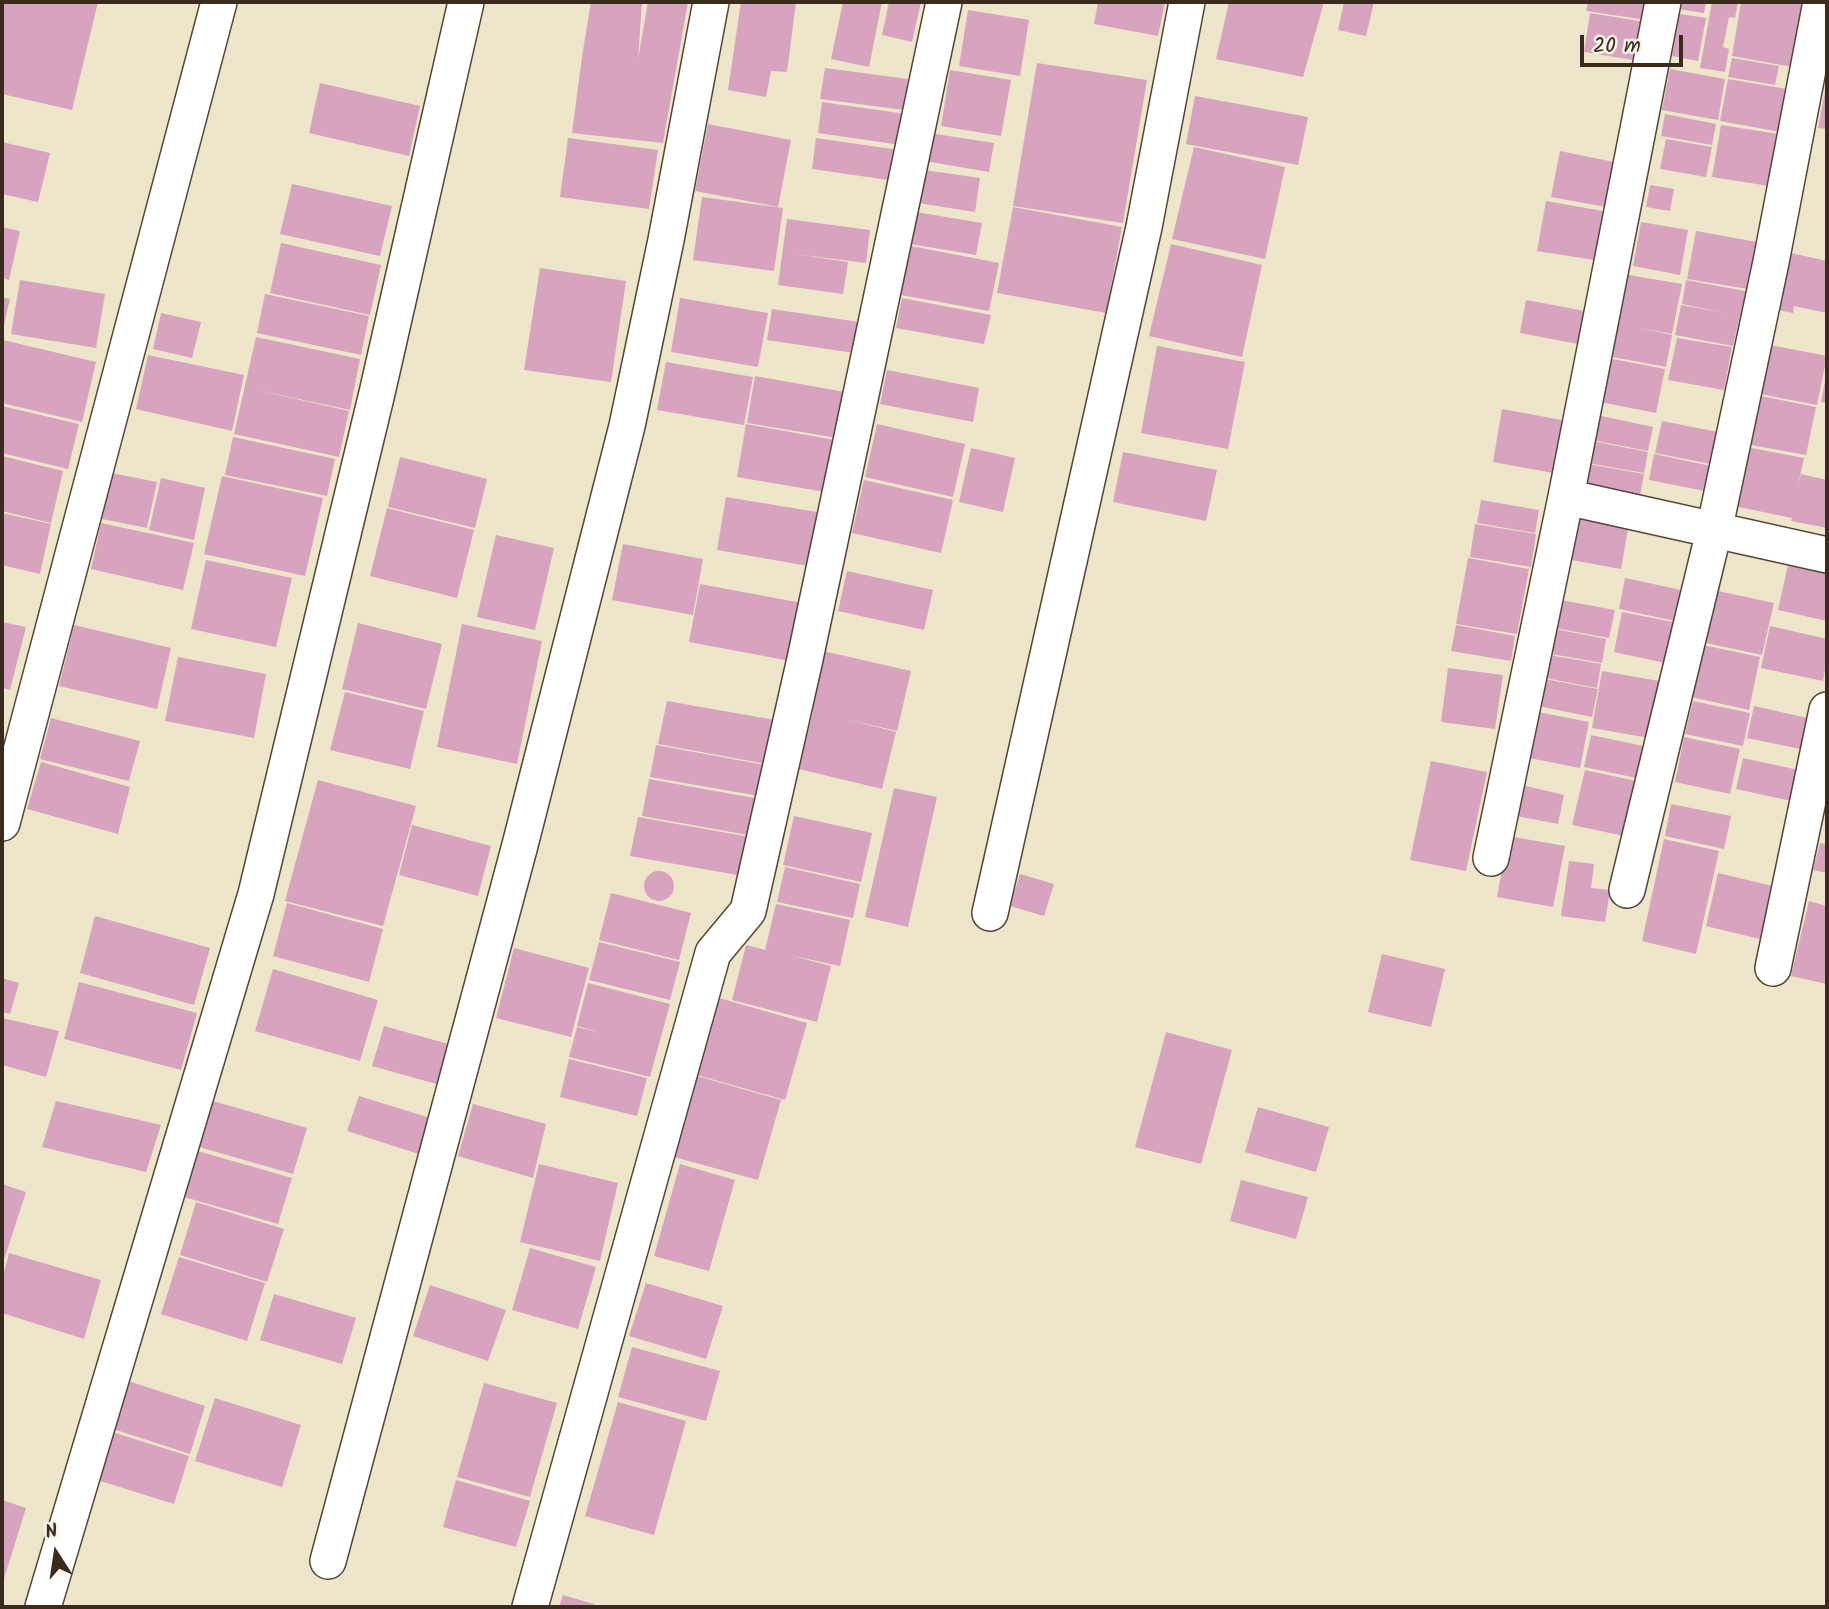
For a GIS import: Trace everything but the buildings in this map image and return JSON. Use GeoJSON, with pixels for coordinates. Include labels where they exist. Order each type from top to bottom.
{"type":"FeatureCollection","features":[{"type":"Feature","properties":{"kind":"street"},"geometry":{"type":"LineString","coordinates":[[2,823],[219,2]]}},
{"type":"Feature","properties":{"kind":"street"},"geometry":{"type":"LineString","coordinates":[[43,1607],[256,894],[374,406],[466,2]]}},
{"type":"Feature","properties":{"kind":"street"},"geometry":{"type":"LineString","coordinates":[[328,1560],[520,845],[628,426],[711,2]]}},
{"type":"Feature","properties":{"kind":"street"},"geometry":{"type":"LineString","coordinates":[[530,1607],[713,953],[748,911],[805,659],[944,2]]}},
{"type":"Feature","properties":{"kind":"street"},"geometry":{"type":"LineString","coordinates":[[990,912],[1144,227],[1186,2]]}},
{"type":"Feature","properties":{"kind":"street"},"geometry":{"type":"LineString","coordinates":[[1491,858],[1566,497],[1663,2]]}},
{"type":"Feature","properties":{"kind":"street"},"geometry":{"type":"LineString","coordinates":[[1627,890],[1714,531],[1771,262],[1821,2]]}},
{"type":"Feature","properties":{"kind":"street"},"geometry":{"type":"LineString","coordinates":[[1566,497],[1827,555]]}},
{"type":"Feature","properties":{"kind":"street"},"geometry":{"type":"LineString","coordinates":[[1773,968],[1827,710]]}}]}
